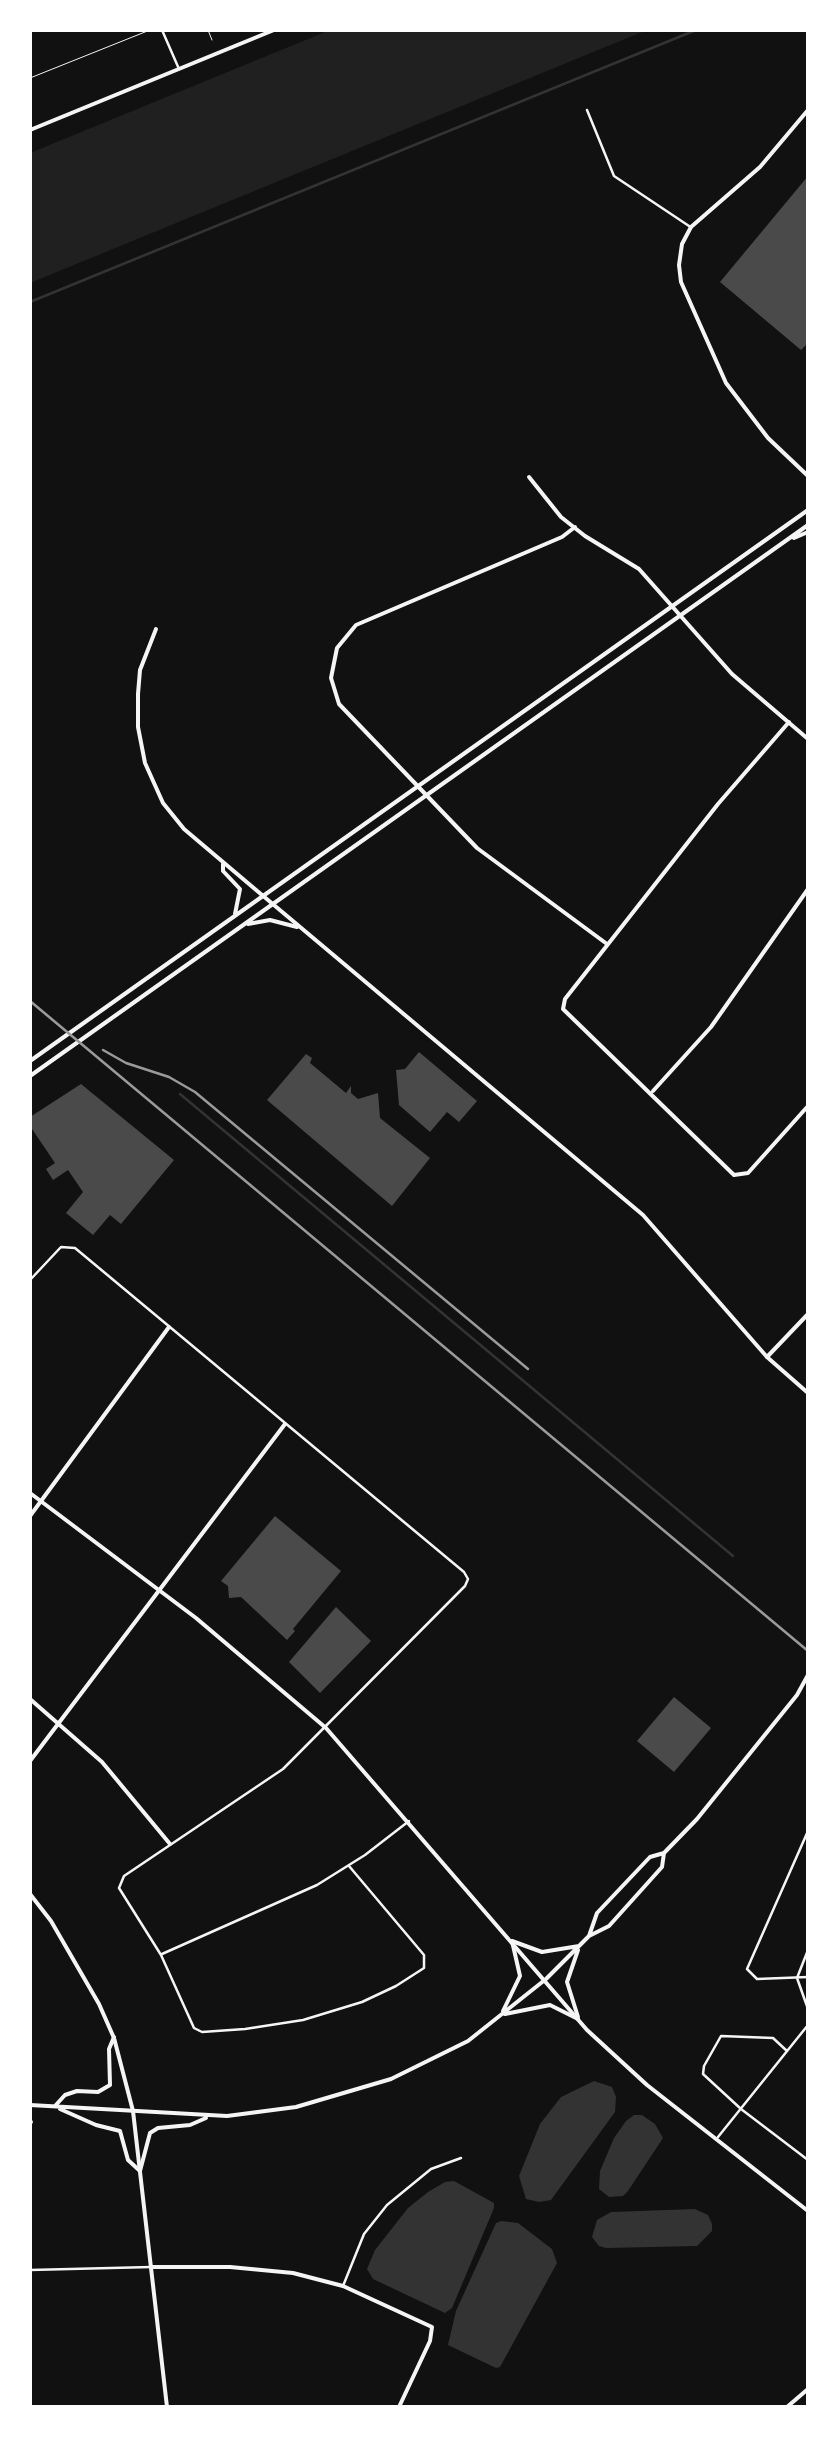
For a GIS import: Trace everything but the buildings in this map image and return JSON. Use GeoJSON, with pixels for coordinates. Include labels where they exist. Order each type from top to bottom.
{"type":"FeatureCollection","features":[{"type":"Feature","properties":{"kind":"main road"},"geometry":{"type":"LineString","coordinates":[[30,130],[274,30]]}},
{"type":"Feature","properties":{"kind":"main road"},"geometry":{"type":"LineString","coordinates":[[808,110],[760,167],[691,227],[682,244],[681,282],[708,350],[726,383],[749,416],[808,476]]}},
{"type":"Feature","properties":{"kind":"main road"},"geometry":{"type":"LineString","coordinates":[[529,477],[548,503],[575,528],[638,570],[732,674],[808,739]]}},
{"type":"Feature","properties":{"kind":"main road"},"geometry":{"type":"LineString","coordinates":[[30,1061],[808,510]]}},
{"type":"Feature","properties":{"kind":"main road"},"geometry":{"type":"LineString","coordinates":[[575,528],[355,626],[342,640],[332,668],[338,704],[417,788],[488,858],[609,946]]}},
{"type":"Feature","properties":{"kind":"main road"},"geometry":{"type":"LineString","coordinates":[[30,1076],[808,528]]}},
{"type":"Feature","properties":{"kind":"main road"},"geometry":{"type":"LineString","coordinates":[[156,630],[140,670],[140,747],[164,803],[184,829],[643,1216],[767,1358],[808,1393]]}},
{"type":"Feature","properties":{"kind":"main road"},"geometry":{"type":"LineString","coordinates":[[789,722],[718,804],[565,999],[564,1008],[730,1172],[739,1176],[748,1173],[808,1106]]}},
{"type":"Feature","properties":{"kind":"main road"},"geometry":{"type":"LineString","coordinates":[[224,864],[223,871],[240,890],[235,915]]}},
{"type":"Feature","properties":{"kind":"main road"},"geometry":{"type":"LineString","coordinates":[[652,1092],[711,1027],[808,889]]}},
{"type":"Feature","properties":{"kind":"main road"},"geometry":{"type":"LineString","coordinates":[[244,926],[270,920],[296,927]]}},
{"type":"Feature","properties":{"kind":"main road"},"geometry":{"type":"LineString","coordinates":[[767,1358],[808,1314]]}},
{"type":"Feature","properties":{"kind":"main road"},"geometry":{"type":"LineString","coordinates":[[30,1516],[168,1327]]}},
{"type":"Feature","properties":{"kind":"main road"},"geometry":{"type":"LineString","coordinates":[[30,1761],[285,1424]]}},
{"type":"Feature","properties":{"kind":"main road"},"geometry":{"type":"LineString","coordinates":[[30,1494],[242,1655],[326,1728],[578,2019],[646,2085],[808,2211]]}},
{"type":"Feature","properties":{"kind":"main road"},"geometry":{"type":"LineString","coordinates":[[589,1936],[596,1913],[650,1858],[664,1853],[722,1790],[798,1695],[807,1676]]}},
{"type":"Feature","properties":{"kind":"main road"},"geometry":{"type":"LineString","coordinates":[[798,1695],[808,1688]]}},
{"type":"Feature","properties":{"kind":"main road"},"geometry":{"type":"LineString","coordinates":[[30,1699],[102,1762],[170,1844]]}},
{"type":"Feature","properties":{"kind":"main road"},"geometry":{"type":"LineString","coordinates":[[30,2105],[211,2116],[270,2112],[358,2092],[427,2064],[468,2041],[546,1979],[589,1936],[610,1926],[662,1867],[664,1853]]}},
{"type":"Feature","properties":{"kind":"main road"},"geometry":{"type":"LineString","coordinates":[[30,1894],[79,1966],[114,2037],[133,2111],[167,2407]]}},
{"type":"Feature","properties":{"kind":"main road"},"geometry":{"type":"LineString","coordinates":[[512,1940],[542,1952],[579,1946]]}},
{"type":"Feature","properties":{"kind":"main road"},"geometry":{"type":"LineString","coordinates":[[501,2015],[520,1976],[512,1940]]}},
{"type":"Feature","properties":{"kind":"main road"},"geometry":{"type":"LineString","coordinates":[[578,2019],[568,1982],[579,1946]]}},
{"type":"Feature","properties":{"kind":"main road"},"geometry":{"type":"LineString","coordinates":[[501,2015],[550,2005],[578,2019]]}},
{"type":"Feature","properties":{"kind":"main road"},"geometry":{"type":"LineString","coordinates":[[55,2106],[66,2095],[98,2092],[110,2085],[109,2049],[114,2037]]}},
{"type":"Feature","properties":{"kind":"main road"},"geometry":{"type":"LineString","coordinates":[[55,2106],[75,2117],[120,2130],[128,2160],[140,2171]]}},
{"type":"Feature","properties":{"kind":"main road"},"geometry":{"type":"LineString","coordinates":[[140,2171],[150,2133],[158,2128],[190,2125],[211,2116]]}},
{"type":"Feature","properties":{"kind":"main road"},"geometry":{"type":"LineString","coordinates":[[152,2267],[279,2270],[343,2286],[432,2327],[430,2342],[400,2407]]}},
{"type":"Feature","properties":{"kind":"main road"},"geometry":{"type":"LineString","coordinates":[[787,2407],[808,2389]]}},
{"type":"Feature","properties":{"kind":"street"},"geometry":{"type":"LineString","coordinates":[[162,30],[178,69]]}},
{"type":"Feature","properties":{"kind":"street"},"geometry":{"type":"LineString","coordinates":[[586,110],[614,176],[691,227]]}},
{"type":"Feature","properties":{"kind":"street"},"geometry":{"type":"LineString","coordinates":[[30,1280],[65,1245],[75,1248],[468,1579],[283,1769],[124,1876],[118,1884],[161,1955],[197,2031],[263,2027],[325,2014],[396,1986],[420,1972],[425,1964],[422,1953],[349,1866]]}},
{"type":"Feature","properties":{"kind":"street"},"geometry":{"type":"LineString","coordinates":[[161,1955],[317,1885],[409,1821]]}},
{"type":"Feature","properties":{"kind":"street"},"geometry":{"type":"LineString","coordinates":[[808,1831],[748,1964],[749,1972],[757,1979],[808,1977]]}},
{"type":"Feature","properties":{"kind":"street"},"geometry":{"type":"LineString","coordinates":[[808,1950],[797,1978],[808,2009]]}},
{"type":"Feature","properties":{"kind":"street"},"geometry":{"type":"LineString","coordinates":[[716,2139],[808,2025]]}},
{"type":"Feature","properties":{"kind":"street"},"geometry":{"type":"LineString","coordinates":[[787,2050],[766,2037],[728,2034],[719,2038],[703,2074],[740,2109],[808,2160]]}},
{"type":"Feature","properties":{"kind":"street"},"geometry":{"type":"LineString","coordinates":[[343,2286],[359,2244],[387,2205],[431,2169],[461,2158]]}},
{"type":"Feature","properties":{"kind":"street"},"geometry":{"type":"LineString","coordinates":[[30,2270],[152,2267]]}},
{"type":"Feature","properties":{"kind":"lane"},"geometry":{"type":"LineString","coordinates":[[30,78],[150,30]]}},
{"type":"Feature","properties":{"kind":"lane"},"geometry":{"type":"LineString","coordinates":[[208,30],[212,40]]}},
{"type":"Feature","properties":{"kind":"shaded area"},"geometry":{"type":"Polygon","coordinates":[[[330,30],[647,30],[30,283],[30,153],[330,30]]]}},
{"type":"Feature","properties":{"kind":"shaded area"},"geometry":{"type":"Polygon","coordinates":[[[594,2081],[612,2087],[615,2112],[551,2200],[526,2199],[519,2176],[540,2124],[561,2097],[594,2081]]]}},
{"type":"Feature","properties":{"kind":"shaded area"},"geometry":{"type":"Polygon","coordinates":[[[634,2115],[642,2115],[655,2124],[663,2138],[628,2191],[623,2196],[609,2197],[599,2189],[600,2171],[614,2138],[634,2115]]]}},
{"type":"Feature","properties":{"kind":"shaded area"},"geometry":{"type":"Polygon","coordinates":[[[454,2181],[494,2203],[494,2208],[452,2308],[445,2313],[373,2279],[367,2269],[375,2250],[408,2208],[445,2182],[454,2181]]]}},
{"type":"Feature","properties":{"kind":"shaded area"},"geometry":{"type":"Polygon","coordinates":[[[695,2209],[708,2215],[712,2224],[712,2231],[697,2246],[606,2248],[592,2237],[597,2220],[611,2212],[695,2209]]]}},
{"type":"Feature","properties":{"kind":"shaded area"},"geometry":{"type":"Polygon","coordinates":[[[496,2223],[518,2223],[552,2249],[557,2263],[496,2368],[448,2345],[456,2311],[496,2223]]]}},
{"type":"Feature","properties":{"kind":"waterway"},"geometry":{"type":"LineString","coordinates":[[30,302],[696,30]]}},
{"type":"Feature","properties":{"kind":"waterway"},"geometry":{"type":"LineString","coordinates":[[180,1094],[733,1556]]}},
{"type":"Feature","properties":{"kind":"railway"},"geometry":{"type":"LineString","coordinates":[[30,1001],[808,1651]]}},
{"type":"Feature","properties":{"kind":"railway"},"geometry":{"type":"LineString","coordinates":[[103,1050],[195,1092],[528,1369]]}}]}
